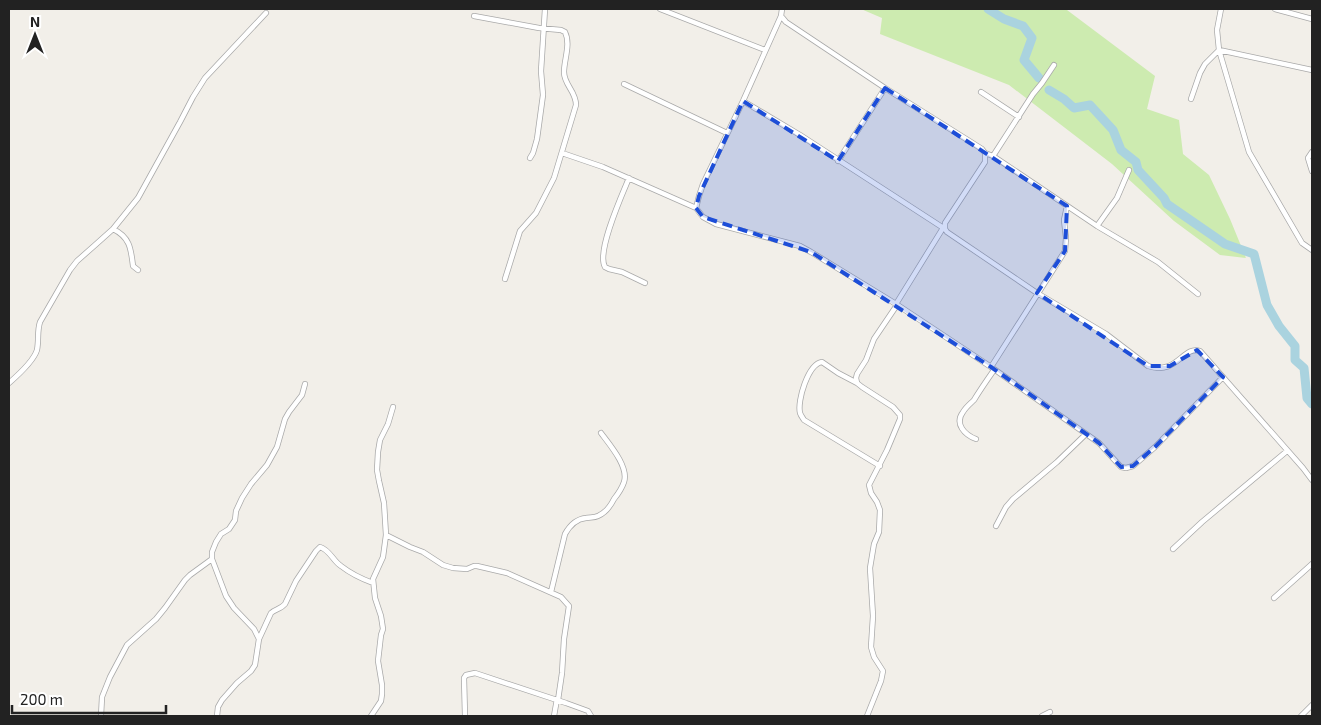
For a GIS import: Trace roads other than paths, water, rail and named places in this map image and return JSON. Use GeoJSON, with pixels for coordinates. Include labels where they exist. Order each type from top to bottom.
{"type":"FeatureCollection","features":[{"type":"Feature","properties":{"kind":"street"},"geometry":{"type":"LineString","coordinates":[[530,158],[537,139],[543,95],[540,71],[545,9]]}},
{"type":"Feature","properties":{"kind":"street"},"geometry":{"type":"LineString","coordinates":[[660,9],[765,50]]}},
{"type":"Feature","properties":{"kind":"street"},"geometry":{"type":"LineString","coordinates":[[696,208],[703,184],[743,101],[781,16],[782,9]]}},
{"type":"Feature","properties":{"kind":"street"},"geometry":{"type":"LineString","coordinates":[[1221,9],[1217,30],[1219,50],[1249,152],[1302,243],[1312,250]]}},
{"type":"Feature","properties":{"kind":"street"},"geometry":{"type":"LineString","coordinates":[[1275,9],[1312,19]]}},
{"type":"Feature","properties":{"kind":"street"},"geometry":{"type":"LineString","coordinates":[[9,383],[34,357],[40,322],[76,261],[113,229],[138,198],[205,78],[266,13]]}},
{"type":"Feature","properties":{"kind":"street"},"geometry":{"type":"LineString","coordinates":[[474,16],[565,32],[568,40],[564,72],[566,82],[576,99],[576,105],[554,178],[536,212],[520,231],[505,279]]}},
{"type":"Feature","properties":{"kind":"street"},"geometry":{"type":"LineString","coordinates":[[781,16],[786,22],[885,88],[982,149],[985,153],[993,156],[1097,226],[1158,262],[1198,294]]}},
{"type":"Feature","properties":{"kind":"street"},"geometry":{"type":"LineString","coordinates":[[1219,50],[1312,70]]}},
{"type":"Feature","properties":{"kind":"street"},"geometry":{"type":"LineString","coordinates":[[1191,99],[1200,72],[1219,50]]}},
{"type":"Feature","properties":{"kind":"street"},"geometry":{"type":"LineString","coordinates":[[993,156],[1054,65]]}},
{"type":"Feature","properties":{"kind":"street"},"geometry":{"type":"LineString","coordinates":[[624,84],[727,133]]}},
{"type":"Feature","properties":{"kind":"street"},"geometry":{"type":"LineString","coordinates":[[838,161],[885,88]]}},
{"type":"Feature","properties":{"kind":"street"},"geometry":{"type":"LineString","coordinates":[[980,92],[1019,117]]}},
{"type":"Feature","properties":{"kind":"street"},"geometry":{"type":"LineString","coordinates":[[743,101],[800,135],[944,228],[952,236],[1037,293],[1106,334],[1148,366],[1155,368],[1170,366],[1178,362],[1189,351],[1197,350],[1206,357],[1312,480]]}},
{"type":"Feature","properties":{"kind":"street"},"geometry":{"type":"LineString","coordinates":[[1312,152],[1308,158],[1312,171]]}},
{"type":"Feature","properties":{"kind":"street"},"geometry":{"type":"LineString","coordinates":[[562,153],[603,167],[696,208],[703,217],[716,224],[800,246],[897,305],[992,368],[1098,443],[1121,467],[1130,468],[1156,447],[1222,377]]}},
{"type":"Feature","properties":{"kind":"street"},"geometry":{"type":"LineString","coordinates":[[857,383],[857,374],[866,360],[874,339],[944,228],[945,222],[985,162],[985,153]]}},
{"type":"Feature","properties":{"kind":"street"},"geometry":{"type":"LineString","coordinates":[[1097,226],[1117,198],[1130,170]]}},
{"type":"Feature","properties":{"kind":"street"},"geometry":{"type":"LineString","coordinates":[[629,178],[611,223],[602,260],[605,267],[622,272],[645,284]]}},
{"type":"Feature","properties":{"kind":"street"},"geometry":{"type":"LineString","coordinates":[[976,439],[968,436],[963,431],[959,422],[960,417],[1065,251],[1064,220],[1067,206]]}},
{"type":"Feature","properties":{"kind":"street"},"geometry":{"type":"LineString","coordinates":[[113,229],[118,231],[127,240],[132,254],[133,266],[138,270]]}},
{"type":"Feature","properties":{"kind":"street"},"geometry":{"type":"LineString","coordinates":[[867,716],[883,672],[874,657],[871,647],[873,616],[870,568],[874,544],[879,532],[880,510],[869,485],[880,466],[900,420],[900,415],[893,407],[857,383],[822,362],[817,363],[809,373],[806,381],[800,412],[804,420],[880,466]]}},
{"type":"Feature","properties":{"kind":"street"},"geometry":{"type":"LineString","coordinates":[[259,639],[254,629],[234,608],[226,596],[212,559],[212,552],[221,534],[232,524],[242,498],[267,465],[277,447],[285,419],[302,395],[305,384]]}},
{"type":"Feature","properties":{"kind":"street"},"geometry":{"type":"LineString","coordinates":[[371,716],[381,701],[382,685],[378,661],[382,624],[375,598],[373,579],[383,557],[386,535],[384,497],[378,481],[378,452],[380,440],[388,424],[392,407]]}},
{"type":"Feature","properties":{"kind":"street"},"geometry":{"type":"LineString","coordinates":[[551,592],[569,528],[580,519],[598,516],[603,513],[610,506],[624,481],[623,468],[619,459],[601,433]]}},
{"type":"Feature","properties":{"kind":"street"},"geometry":{"type":"LineString","coordinates":[[996,526],[1013,499],[1058,462],[1086,434]]}},
{"type":"Feature","properties":{"kind":"street"},"geometry":{"type":"LineString","coordinates":[[1173,549],[1202,522],[1288,451]]}},
{"type":"Feature","properties":{"kind":"street"},"geometry":{"type":"LineString","coordinates":[[386,535],[423,552],[443,565],[464,569],[477,566],[507,573],[561,597],[570,606],[564,639],[562,673],[554,716]]}},
{"type":"Feature","properties":{"kind":"street"},"geometry":{"type":"LineString","coordinates":[[217,716],[222,700],[237,683],[252,671],[255,665],[259,639],[271,613],[283,607],[296,581],[320,547],[324,548],[341,567],[373,584]]}},
{"type":"Feature","properties":{"kind":"street"},"geometry":{"type":"LineString","coordinates":[[102,716],[102,697],[127,645],[156,619],[190,574],[212,559]]}},
{"type":"Feature","properties":{"kind":"street"},"geometry":{"type":"LineString","coordinates":[[1274,598],[1312,564]]}},
{"type":"Feature","properties":{"kind":"street"},"geometry":{"type":"LineString","coordinates":[[465,716],[464,678],[470,673],[557,699],[588,711],[591,716]]}},
{"type":"Feature","properties":{"kind":"street"},"geometry":{"type":"LineString","coordinates":[[1301,716],[1312,706]]}},
{"type":"Feature","properties":{"kind":"street"},"geometry":{"type":"LineString","coordinates":[[1042,716],[1050,712]]}},
{"type":"Feature","properties":{"kind":"waterway"},"geometry":{"type":"LineString","coordinates":[[988,9],[1004,19],[1023,26],[1032,38],[1024,60],[1039,78]]}},
{"type":"Feature","properties":{"kind":"waterway"},"geometry":{"type":"LineString","coordinates":[[1049,90],[1074,108],[1090,105],[1113,130],[1121,150],[1136,162],[1138,170],[1164,198],[1167,204],[1225,244],[1254,254],[1267,305],[1279,326],[1295,346],[1295,360],[1304,368],[1307,398],[1312,404]]}}]}
